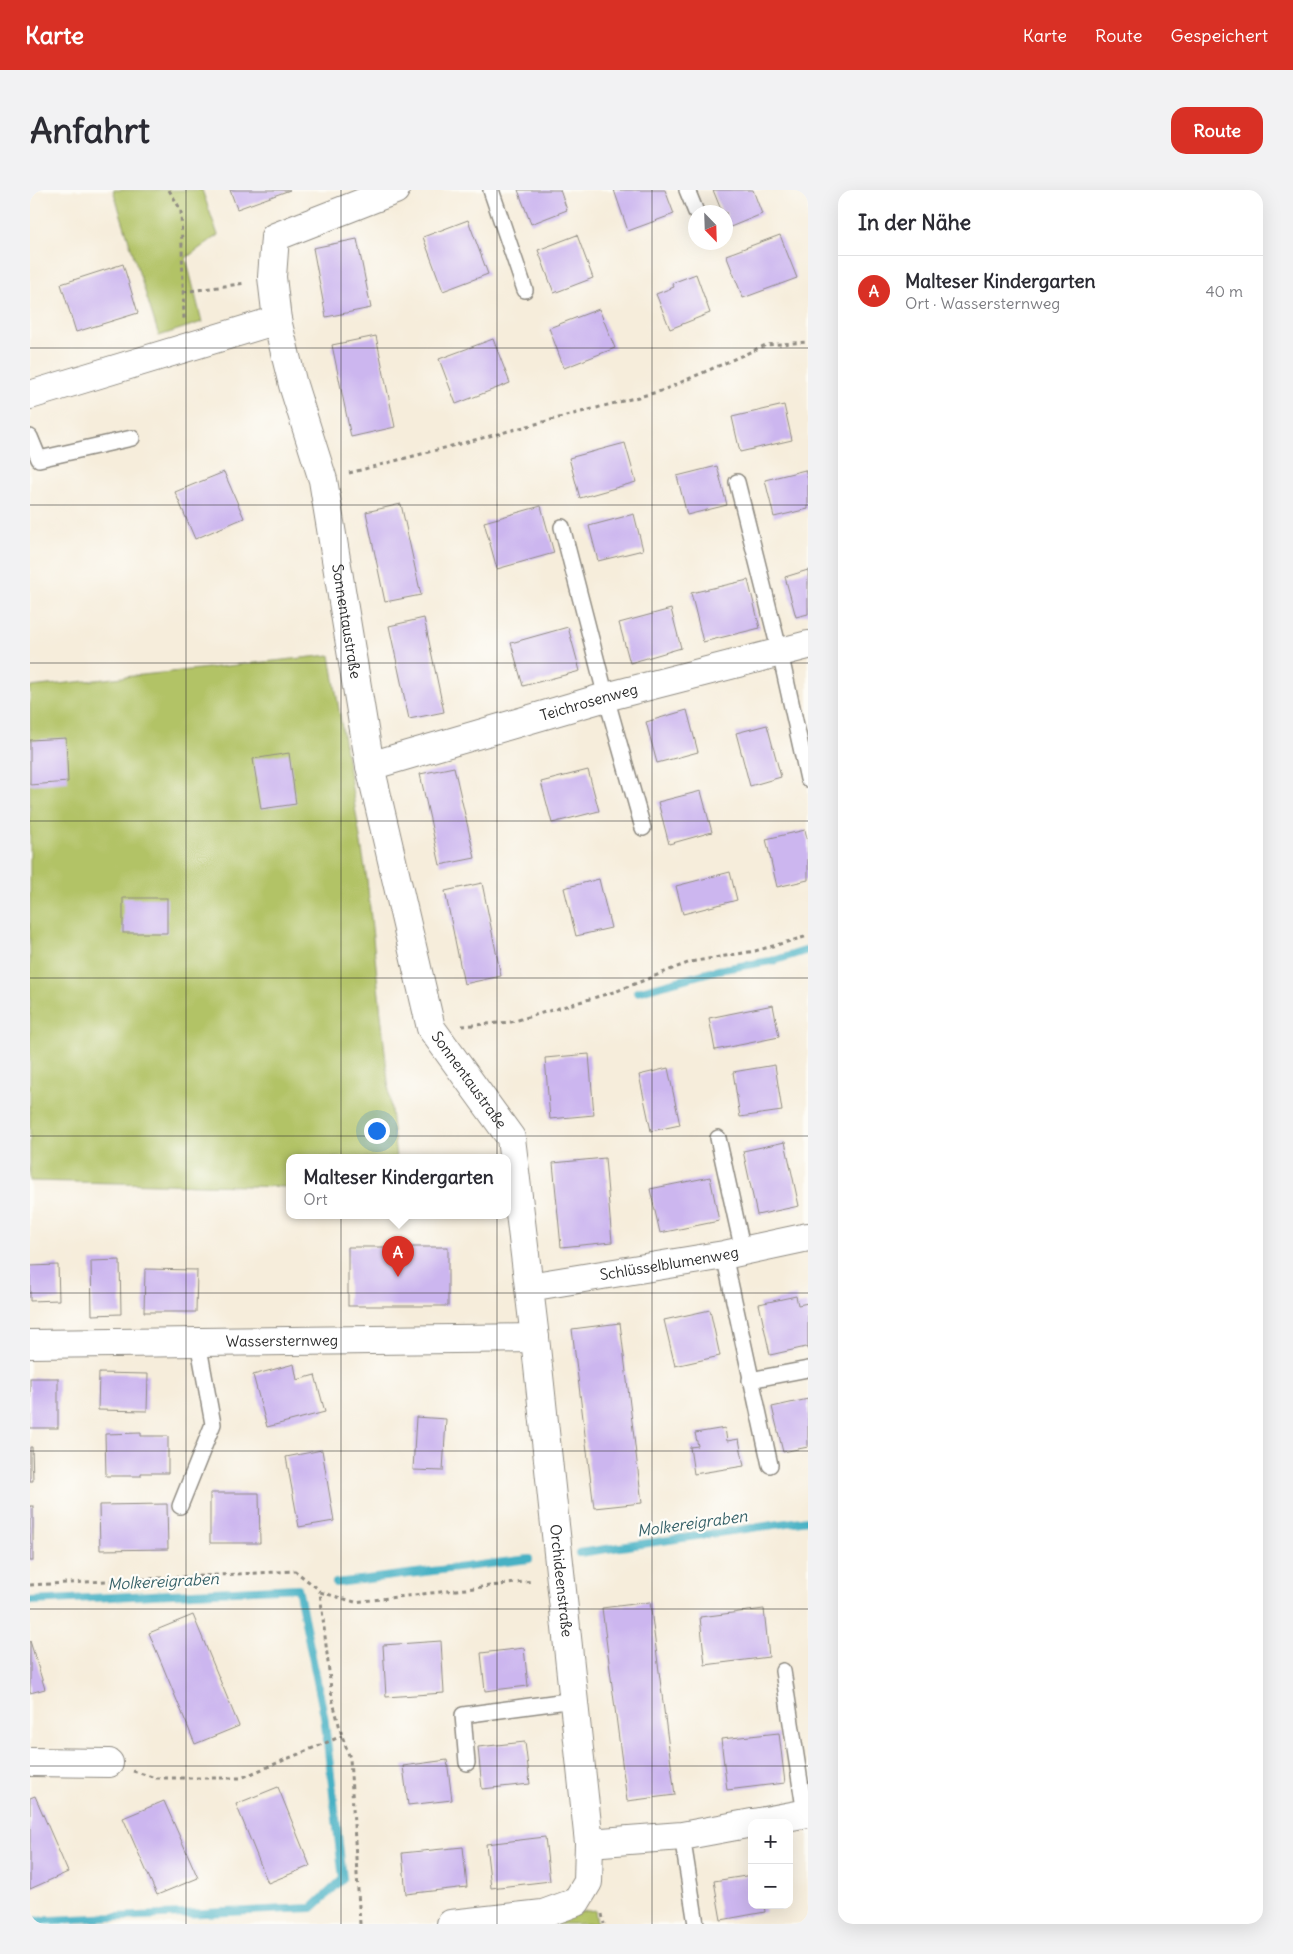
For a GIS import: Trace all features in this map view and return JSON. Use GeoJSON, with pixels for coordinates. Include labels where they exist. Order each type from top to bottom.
{"type":"FeatureCollection","features":[{"type":"Feature","properties":{"kind":"street"},"geometry":{"type":"LineString","coordinates":[[362,196],[395,190]]}},
{"type":"Feature","properties":{"kind":"street","name":"Sonnentaustraße"},"geometry":{"type":"LineString","coordinates":[[362,196],[275,237],[272,278],[277,320],[293,385],[323,480],[370,766],[431,1028],[511,1138],[514,1155]]}},
{"type":"Feature","properties":{"kind":"street"},"geometry":{"type":"LineString","coordinates":[[30,395],[277,320]]}},
{"type":"Feature","properties":{"kind":"street","name":"Teichrosenweg"},"geometry":{"type":"LineString","coordinates":[[370,766],[606,697],[808,645]]}},
{"type":"Feature","properties":{"kind":"street","name":"Orchideenstraße"},"geometry":{"type":"LineString","coordinates":[[451,1924],[543,1914],[576,1902],[588,1882],[589,1843],[514,1155]]}},
{"type":"Feature","properties":{"kind":"street","name":"Schlüsselblumenweg"},"geometry":{"type":"LineString","coordinates":[[529,1287],[734,1253],[808,1237]]}},
{"type":"Feature","properties":{"kind":"street","name":"Wassersternweg"},"geometry":{"type":"LineString","coordinates":[[30,1344],[535,1338]]}},
{"type":"Feature","properties":{"kind":"street"},"geometry":{"type":"LineString","coordinates":[[30,1762],[109,1763]]}},
{"type":"Feature","properties":{"kind":"street"},"geometry":{"type":"LineString","coordinates":[[777,1819],[806,1814]]}},
{"type":"Feature","properties":{"kind":"street"},"geometry":{"type":"LineString","coordinates":[[589,1843],[682,1836],[748,1824]]}},
{"type":"Feature","properties":{"kind":"lane"},"geometry":{"type":"LineString","coordinates":[[491,190],[525,290]]}},
{"type":"Feature","properties":{"kind":"lane"},"geometry":{"type":"LineString","coordinates":[[687,190],[693,205]]}},
{"type":"Feature","properties":{"kind":"lane"},"geometry":{"type":"LineString","coordinates":[[30,437],[39,459],[132,438]]}},
{"type":"Feature","properties":{"kind":"lane"},"geometry":{"type":"LineString","coordinates":[[737,482],[780,653],[808,779]]}},
{"type":"Feature","properties":{"kind":"lane"},"geometry":{"type":"LineString","coordinates":[[562,527],[606,697],[643,828]]}},
{"type":"Feature","properties":{"kind":"lane"},"geometry":{"type":"LineString","coordinates":[[718,1138],[750,1380],[770,1465]]}},
{"type":"Feature","properties":{"kind":"lane"},"geometry":{"type":"LineString","coordinates":[[180,1506],[213,1424],[198,1342]]}},
{"type":"Feature","properties":{"kind":"lane"},"geometry":{"type":"LineString","coordinates":[[750,1380],[808,1369]]}},
{"type":"Feature","properties":{"kind":"lane"},"geometry":{"type":"LineString","coordinates":[[783,1671],[806,1814]]}},
{"type":"Feature","properties":{"kind":"lane"},"geometry":{"type":"LineString","coordinates":[[467,1763],[463,1715],[574,1700]]}},
{"type":"Feature","properties":{"kind":"lane"},"geometry":{"type":"LineString","coordinates":[[682,1836],[696,1924]]}},
{"type":"Feature","properties":{"kind":"path"},"geometry":{"type":"LineString","coordinates":[[168,190],[181,210],[183,292],[234,286],[272,278]]}},
{"type":"Feature","properties":{"kind":"path"},"geometry":{"type":"LineString","coordinates":[[323,480],[661,391],[766,345],[808,342]]}},
{"type":"Feature","properties":{"kind":"path"},"geometry":{"type":"LineString","coordinates":[[431,1028],[511,1022],[618,991],[690,962],[755,950],[808,936]]}},
{"type":"Feature","properties":{"kind":"path"},"geometry":{"type":"LineString","coordinates":[[30,1585],[295,1571],[317,1588],[320,1592],[332,1698],[350,1758],[360,1924]]}},
{"type":"Feature","properties":{"kind":"path"},"geometry":{"type":"LineString","coordinates":[[320,1592],[355,1602],[560,1578]]}},
{"type":"Feature","properties":{"kind":"path"},"geometry":{"type":"LineString","coordinates":[[109,1763],[156,1778],[241,1778],[342,1736]]}},
{"type":"Feature","properties":{"kind":"green space"},"geometry":{"type":"Polygon","coordinates":[[[113,190],[202,190],[218,235],[186,258],[202,322],[159,336],[113,190]]]}},
{"type":"Feature","properties":{"kind":"green space"},"geometry":{"type":"Polygon","coordinates":[[[330,655],[367,880],[396,1154],[286,1154],[286,1187],[30,1181],[30,687],[330,655]]]}},
{"type":"Feature","properties":{"kind":"green space"},"geometry":{"type":"Polygon","coordinates":[[[595,1910],[597,1924],[552,1924],[551,1916],[595,1910]]]}},
{"type":"Feature","properties":{"kind":"building"},"geometry":{"type":"Polygon","coordinates":[[[230,190],[290,190],[237,209],[230,190]]]}},
{"type":"Feature","properties":{"kind":"building"},"geometry":{"type":"Polygon","coordinates":[[[518,190],[560,190],[567,210],[531,224],[518,190]]]}},
{"type":"Feature","properties":{"kind":"building"},"geometry":{"type":"Polygon","coordinates":[[[614,190],[665,190],[674,214],[628,231],[614,190]]]}},
{"type":"Feature","properties":{"kind":"building"},"geometry":{"type":"Polygon","coordinates":[[[713,190],[753,190],[762,214],[733,226],[733,205],[719,205],[713,190]]]}},
{"type":"Feature","properties":{"kind":"building"},"geometry":{"type":"Polygon","coordinates":[[[468,220],[488,274],[443,291],[423,237],[468,220]]]}},
{"type":"Feature","properties":{"kind":"building"},"geometry":{"type":"Polygon","coordinates":[[[577,235],[593,278],[554,293],[538,250],[577,235]]]}},
{"type":"Feature","properties":{"kind":"building"},"geometry":{"type":"Polygon","coordinates":[[[780,235],[797,278],[743,298],[726,255],[780,235]]]}},
{"type":"Feature","properties":{"kind":"building"},"geometry":{"type":"Polygon","coordinates":[[[357,239],[371,308],[326,317],[313,248],[357,239]]]}},
{"type":"Feature","properties":{"kind":"building"},"geometry":{"type":"Polygon","coordinates":[[[123,264],[138,313],[76,332],[61,284],[123,264]]]}},
{"type":"Feature","properties":{"kind":"building"},"geometry":{"type":"Polygon","coordinates":[[[696,274],[710,313],[670,329],[656,294],[674,287],[672,283],[696,274]]]}},
{"type":"Feature","properties":{"kind":"building"},"geometry":{"type":"Polygon","coordinates":[[[599,309],[615,348],[564,368],[549,328],[599,309]]]}},
{"type":"Feature","properties":{"kind":"building"},"geometry":{"type":"Polygon","coordinates":[[[376,336],[395,427],[351,437],[332,345],[376,336]]]}},
{"type":"Feature","properties":{"kind":"building"},"geometry":{"type":"Polygon","coordinates":[[[493,339],[510,383],[456,404],[439,359],[493,339]]]}},
{"type":"Feature","properties":{"kind":"building"},"geometry":{"type":"Polygon","coordinates":[[[784,405],[792,440],[740,452],[732,417],[784,405]]]}},
{"type":"Feature","properties":{"kind":"building"},"geometry":{"type":"Polygon","coordinates":[[[625,443],[636,482],[580,498],[569,458],[625,443]]]}},
{"type":"Feature","properties":{"kind":"building"},"geometry":{"type":"Polygon","coordinates":[[[717,466],[727,505],[687,515],[677,476],[717,466]]]}},
{"type":"Feature","properties":{"kind":"building"},"geometry":{"type":"Polygon","coordinates":[[[805,470],[808,480],[808,509],[774,517],[765,480],[805,470]]]}},
{"type":"Feature","properties":{"kind":"building"},"geometry":{"type":"Polygon","coordinates":[[[224,472],[244,518],[195,539],[175,492],[224,472]]]}},
{"type":"Feature","properties":{"kind":"building"},"geometry":{"type":"Polygon","coordinates":[[[401,504],[421,595],[385,602],[366,512],[401,504]]]}},
{"type":"Feature","properties":{"kind":"building"},"geometry":{"type":"Polygon","coordinates":[[[541,506],[554,553],[497,569],[484,522],[541,506]]]}},
{"type":"Feature","properties":{"kind":"building"},"geometry":{"type":"Polygon","coordinates":[[[634,514],[643,550],[598,561],[589,526],[634,514]]]}},
{"type":"Feature","properties":{"kind":"building"},"geometry":{"type":"Polygon","coordinates":[[[808,570],[808,614],[796,617],[785,577],[808,570]]]}},
{"type":"Feature","properties":{"kind":"building"},"geometry":{"type":"Polygon","coordinates":[[[748,580],[760,628],[703,642],[691,593],[748,580]]]}},
{"type":"Feature","properties":{"kind":"building"},"geometry":{"type":"Polygon","coordinates":[[[671,609],[681,648],[630,663],[619,623],[671,609]]]}},
{"type":"Feature","properties":{"kind":"building"},"geometry":{"type":"Polygon","coordinates":[[[424,618],[444,712],[409,719],[389,626],[424,618]]]}},
{"type":"Feature","properties":{"kind":"building"},"geometry":{"type":"Polygon","coordinates":[[[568,627],[580,671],[523,686],[511,643],[568,627]]]}},
{"type":"Feature","properties":{"kind":"building"},"geometry":{"type":"Polygon","coordinates":[[[687,710],[698,752],[657,763],[646,722],[687,710]]]}},
{"type":"Feature","properties":{"kind":"building"},"geometry":{"type":"Polygon","coordinates":[[[767,725],[781,777],[750,786],[736,733],[767,725]]]}},
{"type":"Feature","properties":{"kind":"building"},"geometry":{"type":"Polygon","coordinates":[[[66,738],[68,782],[30,785],[30,740],[66,738]]]}},
{"type":"Feature","properties":{"kind":"building"},"geometry":{"type":"Polygon","coordinates":[[[289,753],[296,804],[261,809],[253,759],[289,753]]]}},
{"type":"Feature","properties":{"kind":"building"},"geometry":{"type":"Polygon","coordinates":[[[454,767],[475,858],[440,865],[420,774],[454,767]]]}},
{"type":"Feature","properties":{"kind":"building"},"geometry":{"type":"Polygon","coordinates":[[[588,770],[599,811],[552,823],[541,782],[588,770]]]}},
{"type":"Feature","properties":{"kind":"building"},"geometry":{"type":"Polygon","coordinates":[[[701,791],[712,832],[669,844],[658,802],[701,791]]]}},
{"type":"Feature","properties":{"kind":"building"},"geometry":{"type":"Polygon","coordinates":[[[805,830],[808,842],[808,880],[777,887],[766,839],[805,830]]]}},
{"type":"Feature","properties":{"kind":"building"},"geometry":{"type":"Polygon","coordinates":[[[730,872],[737,900],[683,914],[676,886],[730,872]]]}},
{"type":"Feature","properties":{"kind":"building"},"geometry":{"type":"Polygon","coordinates":[[[599,879],[611,928],[576,936],[564,888],[599,879]]]}},
{"type":"Feature","properties":{"kind":"building"},"geometry":{"type":"Polygon","coordinates":[[[482,883],[501,976],[464,984],[445,891],[482,883]]]}},
{"type":"Feature","properties":{"kind":"building"},"geometry":{"type":"Polygon","coordinates":[[[123,898],[167,898],[167,933],[123,933],[123,898]]]}},
{"type":"Feature","properties":{"kind":"building"},"geometry":{"type":"Polygon","coordinates":[[[773,1005],[779,1037],[715,1050],[709,1018],[773,1005]]]}},
{"type":"Feature","properties":{"kind":"building"},"geometry":{"type":"Polygon","coordinates":[[[589,1054],[594,1115],[550,1119],[545,1058],[589,1054]]]}},
{"type":"Feature","properties":{"kind":"building"},"geometry":{"type":"Polygon","coordinates":[[[775,1065],[782,1111],[740,1117],[733,1072],[775,1065]]]}},
{"type":"Feature","properties":{"kind":"building"},"geometry":{"type":"Polygon","coordinates":[[[668,1068],[680,1125],[651,1131],[639,1075],[668,1068]]]}},
{"type":"Feature","properties":{"kind":"building"},"geometry":{"type":"Polygon","coordinates":[[[785,1142],[799,1206],[757,1215],[743,1151],[785,1142]]]}},
{"type":"Feature","properties":{"kind":"building"},"geometry":{"type":"Polygon","coordinates":[[[605,1158],[612,1242],[561,1247],[553,1163],[605,1158]]]}},
{"type":"Feature","properties":{"kind":"building"},"geometry":{"type":"Polygon","coordinates":[[[710,1177],[719,1221],[660,1233],[650,1189],[710,1177]]]}},
{"type":"Feature","properties":{"kind":"building"},"geometry":{"type":"Polygon","coordinates":[[[348,1247],[448,1247],[448,1306],[348,1306],[348,1247]]]}},
{"type":"Feature","properties":{"kind":"building"},"geometry":{"type":"Polygon","coordinates":[[[120,1260],[121,1314],[92,1315],[91,1261],[120,1260]]]}},
{"type":"Feature","properties":{"kind":"building"},"geometry":{"type":"Polygon","coordinates":[[[58,1265],[59,1300],[30,1301],[30,1266],[58,1265]]]}},
{"type":"Feature","properties":{"kind":"building"},"geometry":{"type":"Polygon","coordinates":[[[145,1269],[197,1270],[196,1312],[144,1312],[145,1269]]]}},
{"type":"Feature","properties":{"kind":"building"},"geometry":{"type":"Polygon","coordinates":[[[796,1296],[798,1305],[808,1303],[808,1350],[806,1347],[770,1355],[759,1304],[796,1296]]]}},
{"type":"Feature","properties":{"kind":"building"},"geometry":{"type":"Polygon","coordinates":[[[710,1310],[720,1356],[675,1366],[664,1320],[710,1310]]]}},
{"type":"Feature","properties":{"kind":"building"},"geometry":{"type":"Polygon","coordinates":[[[620,1323],[642,1503],[594,1508],[572,1329],[620,1323]]]}},
{"type":"Feature","properties":{"kind":"building"},"geometry":{"type":"Polygon","coordinates":[[[294,1364],[297,1380],[315,1375],[325,1412],[267,1427],[253,1375],[294,1364]]]}},
{"type":"Feature","properties":{"kind":"building"},"geometry":{"type":"Polygon","coordinates":[[[99,1373],[148,1374],[147,1411],[98,1410],[99,1373]]]}},
{"type":"Feature","properties":{"kind":"building"},"geometry":{"type":"Polygon","coordinates":[[[30,1378],[58,1378],[58,1428],[30,1428],[30,1378]]]}},
{"type":"Feature","properties":{"kind":"building"},"geometry":{"type":"Polygon","coordinates":[[[808,1399],[808,1447],[783,1452],[772,1407],[808,1399]]]}},
{"type":"Feature","properties":{"kind":"building"},"geometry":{"type":"Polygon","coordinates":[[[416,1417],[446,1419],[443,1471],[413,1470],[416,1417]]]}},
{"type":"Feature","properties":{"kind":"building"},"geometry":{"type":"Polygon","coordinates":[[[725,1428],[727,1441],[739,1439],[744,1466],[694,1474],[690,1447],[698,1446],[695,1433],[725,1428]]]}},
{"type":"Feature","properties":{"kind":"building"},"geometry":{"type":"Polygon","coordinates":[[[141,1433],[141,1436],[168,1436],[168,1473],[141,1473],[141,1476],[106,1476],[105,1434],[141,1433]]]}},
{"type":"Feature","properties":{"kind":"building"},"geometry":{"type":"Polygon","coordinates":[[[30,1447],[32,1447],[33,1481],[30,1481],[30,1447]]]}},
{"type":"Feature","properties":{"kind":"building"},"geometry":{"type":"Polygon","coordinates":[[[322,1450],[334,1521],[299,1527],[286,1457],[322,1450]]]}},
{"type":"Feature","properties":{"kind":"building"},"geometry":{"type":"Polygon","coordinates":[[[210,1493],[259,1493],[260,1543],[210,1543],[210,1493]]]}},
{"type":"Feature","properties":{"kind":"building"},"geometry":{"type":"Polygon","coordinates":[[[167,1504],[168,1549],[100,1550],[99,1505],[167,1504]]]}},
{"type":"Feature","properties":{"kind":"building"},"geometry":{"type":"Polygon","coordinates":[[[30,1506],[33,1506],[33,1561],[30,1561],[30,1506]]]}},
{"type":"Feature","properties":{"kind":"building"},"geometry":{"type":"Polygon","coordinates":[[[650,1602],[675,1795],[627,1801],[602,1608],[650,1602]]]}},
{"type":"Feature","properties":{"kind":"building"},"geometry":{"type":"Polygon","coordinates":[[[764,1609],[769,1657],[705,1665],[700,1617],[764,1609]]]}},
{"type":"Feature","properties":{"kind":"building"},"geometry":{"type":"Polygon","coordinates":[[[193,1615],[239,1726],[195,1744],[149,1633],[193,1615]]]}},
{"type":"Feature","properties":{"kind":"building"},"geometry":{"type":"Polygon","coordinates":[[[30,1641],[45,1689],[30,1693],[30,1641]]]}},
{"type":"Feature","properties":{"kind":"building"},"geometry":{"type":"Polygon","coordinates":[[[441,1641],[444,1693],[386,1697],[383,1645],[441,1641]]]}},
{"type":"Feature","properties":{"kind":"building"},"geometry":{"type":"Polygon","coordinates":[[[524,1648],[528,1686],[485,1691],[481,1653],[524,1648]]]}},
{"type":"Feature","properties":{"kind":"building"},"geometry":{"type":"Polygon","coordinates":[[[779,1733],[785,1783],[727,1790],[721,1739],[779,1733]]]}},
{"type":"Feature","properties":{"kind":"building"},"geometry":{"type":"Polygon","coordinates":[[[525,1742],[530,1784],[482,1789],[478,1747],[525,1742]]]}},
{"type":"Feature","properties":{"kind":"building"},"geometry":{"type":"Polygon","coordinates":[[[447,1760],[452,1800],[408,1805],[403,1766],[447,1760]]]}},
{"type":"Feature","properties":{"kind":"building"},"geometry":{"type":"Polygon","coordinates":[[[278,1787],[310,1866],[268,1883],[236,1804],[278,1787]]]}},
{"type":"Feature","properties":{"kind":"building"},"geometry":{"type":"Polygon","coordinates":[[[35,1796],[68,1872],[30,1889],[30,1798],[35,1796]]]}},
{"type":"Feature","properties":{"kind":"building"},"geometry":{"type":"Polygon","coordinates":[[[164,1801],[198,1878],[157,1895],[123,1818],[164,1801]]]}},
{"type":"Feature","properties":{"kind":"building"},"geometry":{"type":"Polygon","coordinates":[[[545,1837],[550,1881],[491,1888],[486,1844],[545,1837]]]}},
{"type":"Feature","properties":{"kind":"building"},"geometry":{"type":"Polygon","coordinates":[[[463,1847],[467,1887],[406,1894],[402,1853],[463,1847]]]}},
{"type":"Feature","properties":{"kind":"building"},"geometry":{"type":"Polygon","coordinates":[[[748,1876],[748,1909],[765,1909],[765,1912],[721,1920],[714,1881],[748,1876]]]}},
{"type":"Feature","properties":{"kind":"waterway"},"geometry":{"type":"LineString","coordinates":[[637,992],[718,970],[776,960],[808,950]]}},
{"type":"Feature","properties":{"kind":"waterway","name":"Molkereigraben"},"geometry":{"type":"LineString","coordinates":[[579,1553],[808,1520]]}},
{"type":"Feature","properties":{"kind":"waterway","name":"Molkereigraben"},"geometry":{"type":"LineString","coordinates":[[336,1583],[529,1559]]}},
{"type":"Feature","properties":{"kind":"waterway"},"geometry":{"type":"LineString","coordinates":[[30,1601],[298,1588],[324,1715],[343,1879],[312,1908],[30,1921]]}},
{"type":"Feature","properties":{"kind":"place","name":"Malteser Kindergarten"},"geometry":{"type":"Point","coordinates":[398,1277]}}]}
